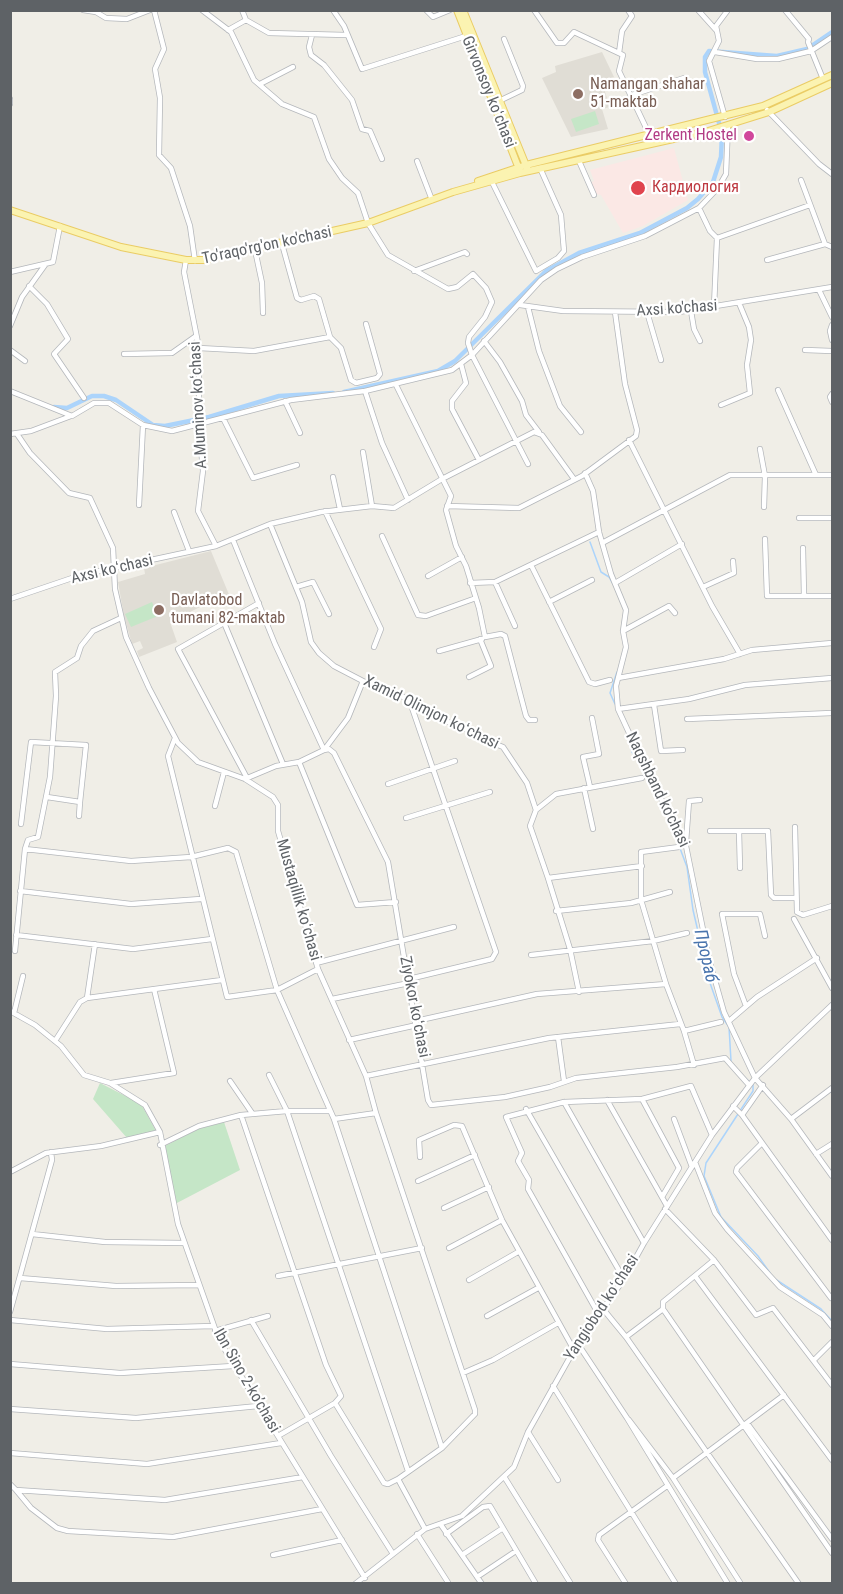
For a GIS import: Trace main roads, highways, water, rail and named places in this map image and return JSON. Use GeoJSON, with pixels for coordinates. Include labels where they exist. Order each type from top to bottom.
{"type":"FeatureCollection","features":[{"type":"Feature","properties":{"kind":"main road","name":"Girvonsoy koʻchasi"},"geometry":{"type":"LineString","coordinates":[[457,10],[519,170]]}},
{"type":"Feature","properties":{"kind":"main road","name":"Girvonsoy koʻchasi"},"geometry":{"type":"LineString","coordinates":[[464,10],[527,168]]}},
{"type":"Feature","properties":{"kind":"main road"},"geometry":{"type":"LineString","coordinates":[[519,170],[763,106],[832,75]]}},
{"type":"Feature","properties":{"kind":"main road"},"geometry":{"type":"LineString","coordinates":[[527,168],[540,168],[579,160],[712,130],[769,112],[832,83]]}},
{"type":"Feature","properties":{"kind":"main road","name":"To'raqo'rg'on ko'chasi"},"geometry":{"type":"LineString","coordinates":[[453,192],[519,170]]}},
{"type":"Feature","properties":{"kind":"main road","name":"To'raqo'rg'on ko'chasi"},"geometry":{"type":"LineString","coordinates":[[10,210],[121,247],[195,261],[255,250],[368,223],[453,192],[491,175],[519,170]]}},
{"type":"Feature","properties":{"kind":"waterway"},"geometry":{"type":"LineString","coordinates":[[344,392],[438,371],[455,361],[546,271],[579,253],[640,233],[687,208],[698,199],[713,182],[721,157],[722,134],[705,72],[705,57],[709,51],[777,56],[807,49],[832,32]]}},
{"type":"Feature","properties":{"kind":"waterway"},"geometry":{"type":"LineString","coordinates":[[54,407],[67,408],[92,396],[104,396],[116,400],[153,425],[165,426],[209,417],[279,396],[333,393]]}},
{"type":"Feature","properties":{"kind":"waterway","name":"Прораб"},"geometry":{"type":"LineString","coordinates":[[590,542],[601,572],[609,577],[613,584]]}},
{"type":"Feature","properties":{"kind":"waterway","name":"Прораб"},"geometry":{"type":"LineString","coordinates":[[615,704],[610,693],[617,672]]}},
{"type":"Feature","properties":{"kind":"waterway","name":"Прораб"},"geometry":{"type":"LineString","coordinates":[[628,736],[632,752],[644,769]]}},
{"type":"Feature","properties":{"kind":"waterway","name":"Прораб"},"geometry":{"type":"LineString","coordinates":[[669,819],[687,867],[693,910],[710,983],[722,1017],[729,1027],[731,1061]]}},
{"type":"Feature","properties":{"kind":"waterway","name":"Прораб"},"geometry":{"type":"LineString","coordinates":[[741,1074],[753,1085],[753,1091],[706,1163],[704,1176],[721,1217],[758,1256],[770,1273]]}},
{"type":"Feature","properties":{"kind":"waterway","name":"Прораб"},"geometry":{"type":"LineString","coordinates":[[775,1279],[821,1309],[832,1321]]}},
{"type":"Feature","properties":{"kind":"place","name":"Namangan shahar 51-maktab"},"geometry":{"type":"Point","coordinates":[578,94]}},
{"type":"Feature","properties":{"kind":"place","name":"Zerkent Hostel"},"geometry":{"type":"Point","coordinates":[749,136]}},
{"type":"Feature","properties":{"kind":"place","name":"Кардиология"},"geometry":{"type":"Point","coordinates":[638,188]}},
{"type":"Feature","properties":{"kind":"place","name":"Davlatobod tumani 82-maktab"},"geometry":{"type":"Point","coordinates":[159,610]}}]}
